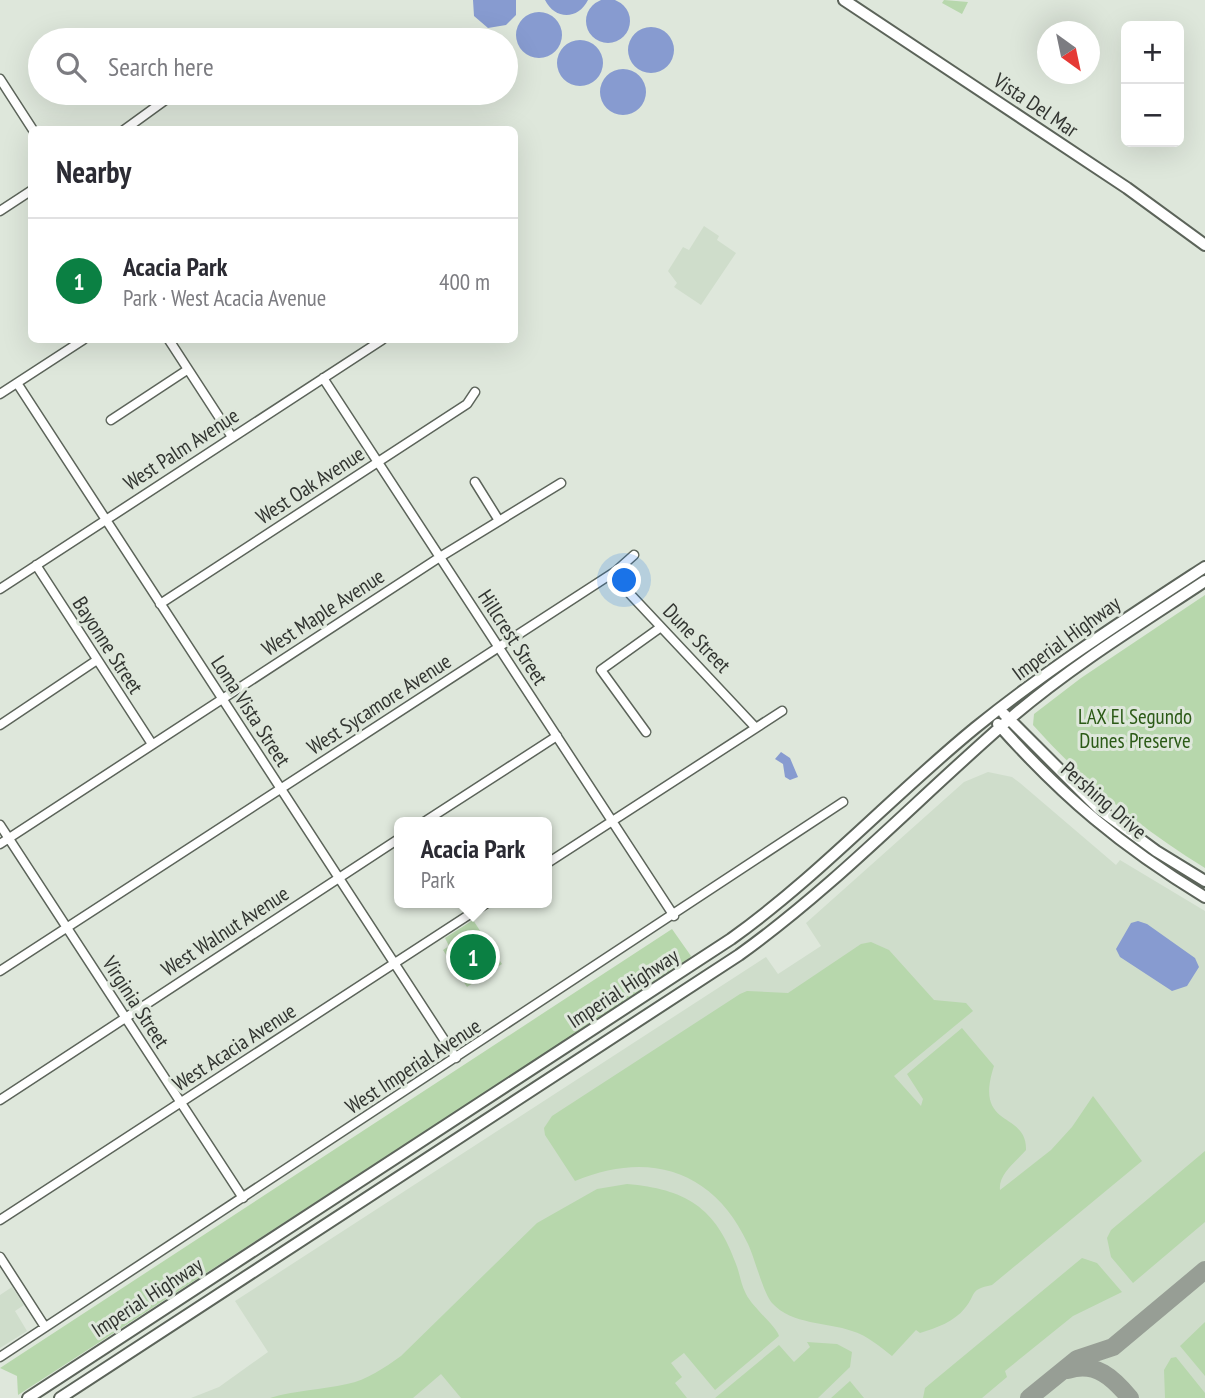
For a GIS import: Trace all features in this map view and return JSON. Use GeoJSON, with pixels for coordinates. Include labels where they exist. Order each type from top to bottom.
{"type":"FeatureCollection","features":[{"type":"Feature","properties":{"kind":"main road","name":"Vista Del Mar"},"geometry":{"type":"LineString","coordinates":[[844,0],[1127,188],[1205,245]]}},
{"type":"Feature","properties":{"kind":"main road","name":"Imperial Highway"},"geometry":{"type":"LineString","coordinates":[[28,1398],[698,962],[774,907],[996,713],[1092,641],[1205,567]]}},
{"type":"Feature","properties":{"kind":"main road","name":"Imperial Highway"},"geometry":{"type":"LineString","coordinates":[[60,1398],[739,955],[812,899],[1006,723],[1085,660],[1205,581]]}},
{"type":"Feature","properties":{"kind":"main road","name":"Pershing Drive"},"geometry":{"type":"LineString","coordinates":[[996,713],[1099,809],[1137,839],[1205,881]]}},
{"type":"Feature","properties":{"kind":"main road","name":"Pershing Drive"},"geometry":{"type":"LineString","coordinates":[[1006,723],[1092,819],[1149,862],[1205,897]]}},
{"type":"Feature","properties":{"kind":"main road"},"geometry":{"type":"LineString","coordinates":[[672,1000],[675,993],[701,975],[702,967],[698,962]]}},
{"type":"Feature","properties":{"kind":"main road"},"geometry":{"type":"LineString","coordinates":[[20,1398],[49,1384]]}},
{"type":"Feature","properties":{"kind":"street"},"geometry":{"type":"LineString","coordinates":[[0,79],[30,126]]}},
{"type":"Feature","properties":{"kind":"street"},"geometry":{"type":"LineString","coordinates":[[130,126],[159,105]]}},
{"type":"Feature","properties":{"kind":"street"},"geometry":{"type":"LineString","coordinates":[[0,211],[28,193]]}},
{"type":"Feature","properties":{"kind":"street"},"geometry":{"type":"LineString","coordinates":[[0,394],[78,343]]}},
{"type":"Feature","properties":{"kind":"street"},"geometry":{"type":"LineString","coordinates":[[171,343],[232,437]]}},
{"type":"Feature","properties":{"kind":"street","name":"West Palm Avenue"},"geometry":{"type":"LineString","coordinates":[[0,589],[377,343]]}},
{"type":"Feature","properties":{"kind":"street"},"geometry":{"type":"LineString","coordinates":[[111,420],[187,370]]}},
{"type":"Feature","properties":{"kind":"street","name":"Hillcrest Street"},"geometry":{"type":"LineString","coordinates":[[323,378],[674,916]]}},
{"type":"Feature","properties":{"kind":"street","name":"Loma Vista Street"},"geometry":{"type":"LineString","coordinates":[[17,383],[456,1058]]}},
{"type":"Feature","properties":{"kind":"street","name":"West Oak Avenue"},"geometry":{"type":"LineString","coordinates":[[160,604],[467,404],[475,392]]}},
{"type":"Feature","properties":{"kind":"street"},"geometry":{"type":"LineString","coordinates":[[475,482],[498,519]]}},
{"type":"Feature","properties":{"kind":"street","name":"West Maple Avenue"},"geometry":{"type":"LineString","coordinates":[[0,844],[498,519],[561,482]]}},
{"type":"Feature","properties":{"kind":"street","name":"West Sycamore Avenue"},"geometry":{"type":"LineString","coordinates":[[0,971],[615,571],[634,555]]}},
{"type":"Feature","properties":{"kind":"street","name":"Bayonne Street"},"geometry":{"type":"LineString","coordinates":[[36,565],[152,744]]}},
{"type":"Feature","properties":{"kind":"street","name":"Dune Street"},"geometry":{"type":"LineString","coordinates":[[615,571],[630,594],[755,727]]}},
{"type":"Feature","properties":{"kind":"street"},"geometry":{"type":"LineString","coordinates":[[646,732],[601,670],[662,627]]}},
{"type":"Feature","properties":{"kind":"street"},"geometry":{"type":"LineString","coordinates":[[0,725],[97,660]]}},
{"type":"Feature","properties":{"kind":"street"},"geometry":{"type":"LineString","coordinates":[[552,861],[782,710]]}},
{"type":"Feature","properties":{"kind":"street"},"geometry":{"type":"LineString","coordinates":[[432,817],[557,736]]}},
{"type":"Feature","properties":{"kind":"street","name":"West Imperial Avenue"},"geometry":{"type":"LineString","coordinates":[[0,1357],[674,916],[843,802]]}},
{"type":"Feature","properties":{"kind":"street","name":"Virginia Street"},"geometry":{"type":"LineString","coordinates":[[0,825],[243,1198]]}},
{"type":"Feature","properties":{"kind":"street","name":"West Walnut Avenue"},"geometry":{"type":"LineString","coordinates":[[0,1100],[394,842]]}},
{"type":"Feature","properties":{"kind":"street","name":"West Acacia Avenue"},"geometry":{"type":"LineString","coordinates":[[0,1220],[479,908]]}},
{"type":"Feature","properties":{"kind":"street"},"geometry":{"type":"LineString","coordinates":[[0,1257],[46,1327]]}},
{"type":"Feature","properties":{"kind":"shaded area"},"geometry":{"type":"Polygon","coordinates":[[[704,226],[719,236],[717,240],[736,253],[701,305],[674,287],[677,283],[668,271],[683,247],[689,250],[704,226]]]}},
{"type":"Feature","properties":{"kind":"shaded area"},"geometry":{"type":"Polygon","coordinates":[[[988,772],[1012,777],[1116,865],[1120,860],[1205,911],[1205,1398],[191,1398],[219,1387],[268,1352],[235,1301],[766,957],[778,974],[821,946],[806,923],[964,782],[988,772]]]}},
{"type":"Feature","properties":{"kind":"shaded area"},"geometry":{"type":"Polygon","coordinates":[[[12,1287],[24,1305],[15,1311],[27,1331],[0,1348],[0,1295],[12,1287]]]}},
{"type":"Feature","properties":{"kind":"green space"},"geometry":{"type":"Polygon","coordinates":[[[944,0],[968,2],[962,14],[942,3],[944,0]]]}},
{"type":"Feature","properties":{"kind":"green space","name":"LAX El Segundo Dunes Preserve"},"geometry":{"type":"Polygon","coordinates":[[[1205,595],[1205,868],[1114,803],[1072,766],[1033,725],[1034,714],[1081,678],[1205,595]]]}},
{"type":"Feature","properties":{"kind":"green space"},"geometry":{"type":"Polygon","coordinates":[[[473,920],[502,964],[467,987],[443,950],[449,946],[445,938],[473,920]]]}},
{"type":"Feature","properties":{"kind":"green space"},"geometry":{"type":"Polygon","coordinates":[[[672,929],[691,956],[686,962],[18,1395],[17,1376],[0,1368],[672,929]]]}},
{"type":"Feature","properties":{"kind":"green space"},"geometry":{"type":"Polygon","coordinates":[[[871,942],[889,950],[934,1000],[966,1003],[973,1011],[894,1076],[921,1106],[923,1099],[907,1074],[962,1028],[994,1066],[989,1086],[990,1100],[995,1110],[1018,1129],[1024,1138],[1026,1150],[1005,1173],[1000,1190],[1051,1150],[1072,1127],[1093,1096],[1142,1161],[992,1285],[976,1291],[956,1317],[920,1333],[916,1330],[892,1356],[858,1333],[800,1319],[780,1310],[772,1303],[748,1244],[734,1219],[717,1199],[698,1183],[676,1173],[653,1168],[628,1167],[575,1181],[545,1135],[544,1128],[552,1116],[740,994],[747,991],[788,993],[861,944],[871,942]]]}},
{"type":"Feature","properties":{"kind":"green space"},"geometry":{"type":"Polygon","coordinates":[[[1205,1151],[1205,1222],[1133,1283],[1111,1257],[1107,1238],[1111,1230],[1205,1151]]]}},
{"type":"Feature","properties":{"kind":"green space"},"geometry":{"type":"Polygon","coordinates":[[[627,1184],[682,1196],[708,1215],[728,1244],[746,1294],[779,1336],[715,1390],[684,1353],[671,1363],[682,1377],[675,1383],[687,1398],[461,1398],[441,1374],[413,1398],[270,1398],[354,1382],[382,1369],[401,1356],[537,1223],[597,1189],[627,1184]]]}},
{"type":"Feature","properties":{"kind":"green space"},"geometry":{"type":"Polygon","coordinates":[[[1082,1258],[1097,1263],[1122,1292],[1073,1316],[1005,1371],[1007,1377],[982,1398],[923,1398],[925,1388],[1082,1258]]]}},
{"type":"Feature","properties":{"kind":"green space"},"geometry":{"type":"Polygon","coordinates":[[[1205,1322],[1205,1376],[1180,1346],[1205,1322]]]}},
{"type":"Feature","properties":{"kind":"green space"},"geometry":{"type":"Polygon","coordinates":[[[807,1342],[837,1344],[852,1352],[850,1367],[818,1398],[715,1398],[779,1345],[794,1362],[810,1347],[807,1342]]]}},
{"type":"Feature","properties":{"kind":"green space"},"geometry":{"type":"Polygon","coordinates":[[[1176,1357],[1205,1393],[1205,1398],[1165,1398],[1164,1370],[1171,1358],[1176,1357]]]}},
{"type":"Feature","properties":{"kind":"green space"},"geometry":{"type":"Polygon","coordinates":[[[850,1381],[864,1398],[831,1398],[850,1381]]]}},
{"type":"Feature","properties":{"kind":"water"},"geometry":{"type":"Polygon","coordinates":[[[608,-1],[617,0],[624,5],[629,12],[629,30],[624,37],[617,42],[608,43],[599,42],[592,37],[587,30],[586,21],[587,12],[592,5],[599,0],[608,-1]]]}},
{"type":"Feature","properties":{"kind":"water"},"geometry":{"type":"Polygon","coordinates":[[[473,0],[516,0],[516,15],[506,25],[488,28],[474,16],[473,0]]]}},
{"type":"Feature","properties":{"kind":"water"},"geometry":{"type":"Polygon","coordinates":[[[545,0],[588,0],[584,7],[567,15],[549,7],[545,0]]]}},
{"type":"Feature","properties":{"kind":"water"},"geometry":{"type":"Polygon","coordinates":[[[530,14],[548,14],[560,26],[560,44],[548,56],[530,56],[518,44],[518,26],[530,14]]]}},
{"type":"Feature","properties":{"kind":"water"},"geometry":{"type":"Polygon","coordinates":[[[651,27],[667,34],[674,50],[667,66],[651,73],[635,66],[628,50],[635,34],[651,27]]]}},
{"type":"Feature","properties":{"kind":"water"},"geometry":{"type":"Polygon","coordinates":[[[580,40],[596,47],[603,63],[596,79],[580,86],[564,79],[557,63],[564,47],[580,40]]]}},
{"type":"Feature","properties":{"kind":"water"},"geometry":{"type":"Polygon","coordinates":[[[623,69],[639,76],[646,92],[639,108],[623,115],[607,108],[600,92],[607,76],[623,69]]]}},
{"type":"Feature","properties":{"kind":"water"},"geometry":{"type":"Polygon","coordinates":[[[781,752],[790,758],[798,777],[790,780],[785,777],[783,764],[775,759],[781,752]]]}},
{"type":"Feature","properties":{"kind":"water"},"geometry":{"type":"Polygon","coordinates":[[[1138,921],[1147,924],[1195,958],[1199,967],[1187,986],[1172,991],[1120,957],[1116,949],[1131,923],[1138,921]]]}},
{"type":"Feature","properties":{"kind":"taxiway"},"geometry":{"type":"LineString","coordinates":[[1029,1398],[1077,1359],[1113,1347],[1205,1270]]}},
{"type":"Feature","properties":{"kind":"taxiway"},"geometry":{"type":"LineString","coordinates":[[1068,1370],[1087,1368],[1103,1373],[1130,1398]]}},
{"type":"Feature","properties":{"kind":"place","name":"Acacia Park"},"geometry":{"type":"Point","coordinates":[473,957]}}]}
